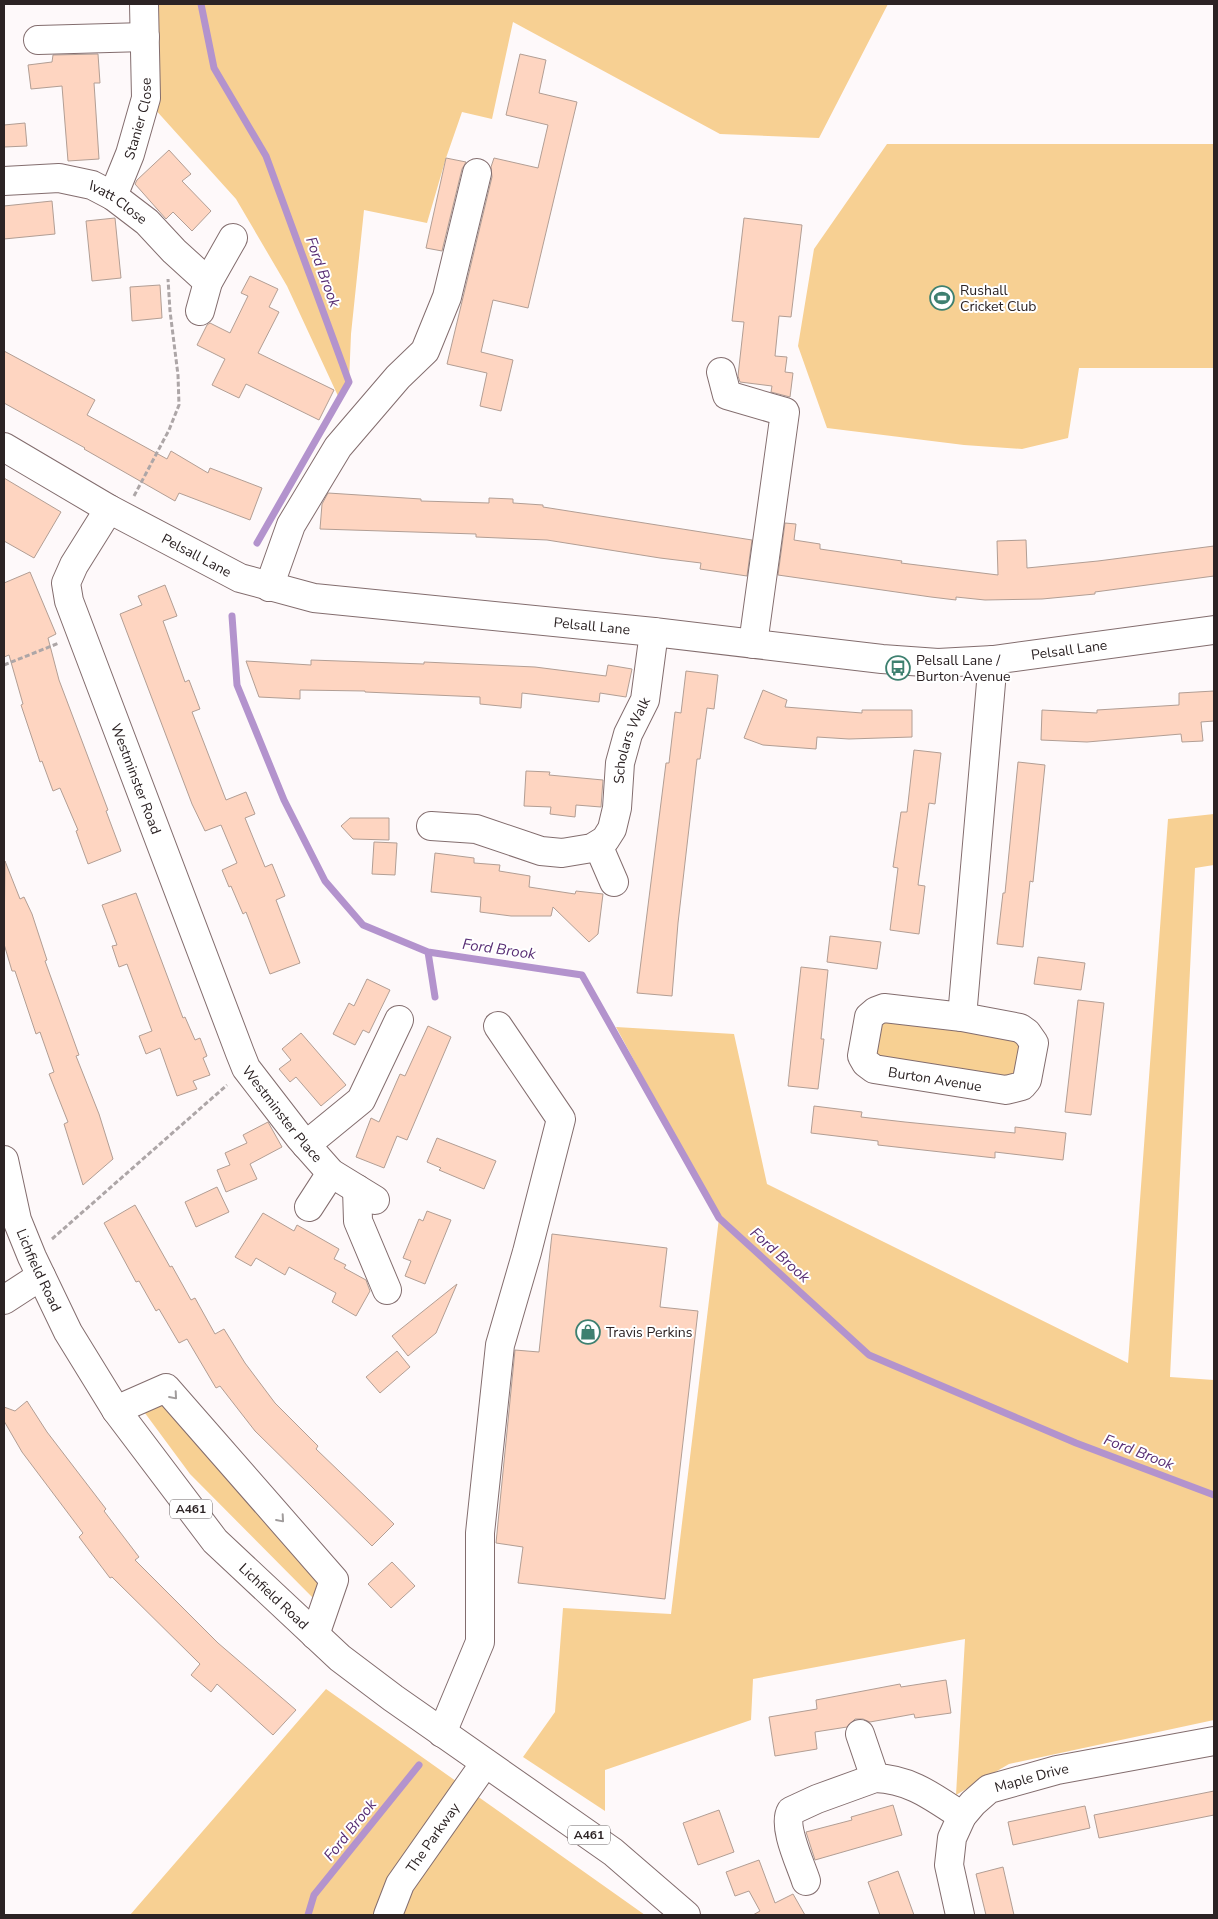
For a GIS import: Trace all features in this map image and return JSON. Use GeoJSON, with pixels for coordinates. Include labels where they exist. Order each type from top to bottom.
{"type":"FeatureCollection","features":[{"type":"Feature","properties":{"kind":"main road","name":"Stanier Close"},"geometry":{"type":"LineString","coordinates":[[113,196],[130,154],[146,98],[144,4]]}},
{"type":"Feature","properties":{"kind":"main road"},"geometry":{"type":"LineString","coordinates":[[38,40],[145,37]]}},
{"type":"Feature","properties":{"kind":"main road"},"geometry":{"type":"LineString","coordinates":[[269,587],[291,525],[338,447],[398,377],[425,351],[447,297],[477,173]]}},
{"type":"Feature","properties":{"kind":"main road","name":"Ivatt Close"},"geometry":{"type":"LineString","coordinates":[[4,181],[59,178],[92,185],[113,196],[147,222],[174,251],[208,282]]}},
{"type":"Feature","properties":{"kind":"main road"},"geometry":{"type":"LineString","coordinates":[[200,311],[208,282],[233,238]]}},
{"type":"Feature","properties":{"kind":"main road"},"geometry":{"type":"LineString","coordinates":[[721,372],[727,394],[785,412],[753,644]]}},
{"type":"Feature","properties":{"kind":"main road","name":"Pelsall Lane"},"geometry":{"type":"LineString","coordinates":[[4,447],[109,509],[240,578],[314,598],[654,632],[882,659],[938,663],[993,660],[1214,630]]}},
{"type":"Feature","properties":{"kind":"main road","name":"Westminster Road"},"geometry":{"type":"LineString","coordinates":[[109,509],[74,565],[66,583],[69,601],[243,1060]]}},
{"type":"Feature","properties":{"kind":"main road","name":"Scholars Walk"},"geometry":{"type":"LineString","coordinates":[[598,845],[605,840],[612,829],[617,808],[620,763],[628,734],[645,700],[654,632]]}},
{"type":"Feature","properties":{"kind":"main road"},"geometry":{"type":"LineString","coordinates":[[962,1017],[993,660]]}},
{"type":"Feature","properties":{"kind":"main road"},"geometry":{"type":"LineString","coordinates":[[431,826],[476,829],[540,850],[562,852],[592,848],[598,845],[614,882]]}},
{"type":"Feature","properties":{"kind":"main road","name":"Burton Avenue"},"geometry":{"type":"LineString","coordinates":[[884,1008],[962,1017],[1020,1028],[1028,1033],[1034,1043],[1027,1080],[1022,1086],[1006,1090],[874,1069],[866,1063],[862,1056],[869,1018],[876,1011],[884,1008]]}},
{"type":"Feature","properties":{"kind":"main road"},"geometry":{"type":"LineString","coordinates":[[306,1145],[361,1100],[399,1020]]}},
{"type":"Feature","properties":{"kind":"main road"},"geometry":{"type":"LineString","coordinates":[[442,1733],[480,1642],[480,1533],[500,1345],[527,1252],[561,1119],[498,1026]]}},
{"type":"Feature","properties":{"kind":"main road","name":"Westminster Place"},"geometry":{"type":"LineString","coordinates":[[243,1060],[306,1145],[331,1173],[366,1195],[358,1221],[387,1290]]}},
{"type":"Feature","properties":{"kind":"main road","name":"Lichfield Road"},"geometry":{"type":"LineString","coordinates":[[4,1160],[17,1220],[36,1267],[68,1332],[116,1410],[215,1541],[340,1658],[442,1733],[613,1852],[686,1915]]}},
{"type":"Feature","properties":{"kind":"main road","name":"Westminster Place"},"geometry":{"type":"LineString","coordinates":[[309,1207],[331,1173]]}},
{"type":"Feature","properties":{"kind":"main road"},"geometry":{"type":"LineString","coordinates":[[4,1300],[36,1267]]}},
{"type":"Feature","properties":{"kind":"main road"},"geometry":{"type":"LineString","coordinates":[[116,1410],[166,1388],[334,1580],[315,1635]]}},
{"type":"Feature","properties":{"kind":"main road"},"geometry":{"type":"LineString","coordinates":[[860,1734],[875,1778]]}},
{"type":"Feature","properties":{"kind":"main road","name":"Maple Drive"},"geometry":{"type":"LineString","coordinates":[[960,1915],[948,1865],[952,1838],[962,1816],[989,1789],[1057,1770],[1214,1741]]}},
{"type":"Feature","properties":{"kind":"main road","name":"The Parkway"},"geometry":{"type":"LineString","coordinates":[[388,1915],[400,1884],[485,1763]]}},
{"type":"Feature","properties":{"kind":"main road"},"geometry":{"type":"LineString","coordinates":[[806,1881],[793,1844],[788,1818],[791,1811],[817,1799],[875,1778],[909,1783],[962,1816]]}},
{"type":"Feature","properties":{"kind":"path"},"geometry":{"type":"LineString","coordinates":[[109,509],[133,498],[169,430],[179,405],[178,375],[168,277],[174,251]]}},
{"type":"Feature","properties":{"kind":"path"},"geometry":{"type":"LineString","coordinates":[[4,665],[82,634]]}},
{"type":"Feature","properties":{"kind":"path"},"geometry":{"type":"LineString","coordinates":[[36,1267],[243,1060]]}},
{"type":"Feature","properties":{"kind":"shaded area"},"geometry":{"type":"Polygon","coordinates":[[[151,4],[888,4],[819,138],[720,134],[513,22],[492,119],[462,112],[427,223],[364,210],[351,334],[349,382],[338,396],[287,286],[236,199],[153,107],[151,4]],[[228,91],[266,155],[267,152],[228,91]]]}},
{"type":"Feature","properties":{"kind":"shaded area","name":"Rushall Cricket Club"},"geometry":{"type":"Polygon","coordinates":[[[887,144],[1214,144],[1214,368],[1079,368],[1068,438],[1022,449],[964,445],[827,428],[798,346],[814,249],[887,144]]]}},
{"type":"Feature","properties":{"kind":"shaded area"},"geometry":{"type":"Polygon","coordinates":[[[1214,814],[1214,865],[1195,868],[1170,1377],[1214,1380],[1214,1720],[1009,1764],[956,1795],[965,1639],[753,1679],[751,1720],[605,1770],[605,1811],[523,1757],[555,1712],[563,1608],[671,1614],[719,1218],[616,1027],[734,1034],[767,1184],[1128,1363],[1168,819],[1214,814]]]}},
{"type":"Feature","properties":{"kind":"shaded area"},"geometry":{"type":"Polygon","coordinates":[[[886,1020],[1012,1034],[1025,1051],[1020,1071],[1007,1080],[876,1061],[877,1022],[886,1020]]]}},
{"type":"Feature","properties":{"kind":"shaded area"},"geometry":{"type":"Polygon","coordinates":[[[151,1398],[165,1405],[319,1580],[318,1601],[190,1474],[139,1405],[151,1398]]]}},
{"type":"Feature","properties":{"kind":"shaded area"},"geometry":{"type":"Polygon","coordinates":[[[326,1689],[645,1915],[130,1915],[326,1689]]]}},
{"type":"Feature","properties":{"kind":"building"},"geometry":{"type":"Polygon","coordinates":[[[98,54],[100,83],[94,83],[99,159],[68,161],[62,86],[31,89],[28,65],[52,62],[53,55],[98,54]]]}},
{"type":"Feature","properties":{"kind":"building"},"geometry":{"type":"Polygon","coordinates":[[[520,54],[546,60],[539,93],[577,102],[528,308],[493,300],[481,352],[513,360],[501,411],[480,406],[487,373],[447,364],[492,177],[491,167],[494,158],[538,168],[548,125],[506,115],[520,54]]]}},
{"type":"Feature","properties":{"kind":"building"},"geometry":{"type":"Polygon","coordinates":[[[25,123],[27,146],[4,147],[4,125],[25,123]]]}},
{"type":"Feature","properties":{"kind":"building"},"geometry":{"type":"Polygon","coordinates":[[[169,150],[191,174],[182,181],[211,211],[192,231],[173,212],[166,219],[135,184],[169,150]]]}},
{"type":"Feature","properties":{"kind":"building"},"geometry":{"type":"Polygon","coordinates":[[[446,158],[466,162],[462,169],[442,251],[426,248],[446,158]]]}},
{"type":"Feature","properties":{"kind":"building"},"geometry":{"type":"Polygon","coordinates":[[[52,201],[55,234],[4,239],[4,206],[52,201]]]}},
{"type":"Feature","properties":{"kind":"building"},"geometry":{"type":"Polygon","coordinates":[[[115,218],[121,278],[92,281],[86,221],[115,218]]]}},
{"type":"Feature","properties":{"kind":"building"},"geometry":{"type":"Polygon","coordinates":[[[744,218],[802,225],[791,317],[779,316],[775,356],[787,357],[785,372],[793,373],[790,397],[771,392],[772,386],[740,382],[738,376],[744,322],[732,321],[744,218]]]}},
{"type":"Feature","properties":{"kind":"building"},"geometry":{"type":"Polygon","coordinates":[[[250,276],[278,289],[269,307],[279,312],[258,353],[334,390],[319,420],[246,384],[239,398],[212,385],[225,359],[197,345],[207,325],[210,323],[230,333],[248,296],[241,293],[250,276]]]}},
{"type":"Feature","properties":{"kind":"building"},"geometry":{"type":"Polygon","coordinates":[[[160,285],[162,318],[132,321],[130,287],[160,285]]]}},
{"type":"Feature","properties":{"kind":"building"},"geometry":{"type":"Polygon","coordinates":[[[4,351],[95,400],[87,415],[167,459],[171,451],[208,473],[210,468],[262,488],[250,520],[179,493],[175,501],[4,403],[4,351]]]}},
{"type":"Feature","properties":{"kind":"building"},"geometry":{"type":"Polygon","coordinates":[[[4,478],[61,512],[34,558],[4,541],[4,478]]]}},
{"type":"Feature","properties":{"kind":"building"},"geometry":{"type":"Polygon","coordinates":[[[328,493],[421,499],[421,501],[489,503],[489,498],[513,499],[513,503],[543,505],[543,507],[752,540],[747,576],[700,569],[701,563],[547,540],[476,537],[476,534],[320,529],[322,504],[328,493]]]}},
{"type":"Feature","properties":{"kind":"building"},"geometry":{"type":"Polygon","coordinates":[[[785,523],[796,524],[794,540],[820,544],[820,549],[902,561],[901,563],[998,575],[997,541],[1026,540],[1027,568],[1214,546],[1214,576],[1095,592],[1095,594],[1042,599],[985,600],[956,597],[956,600],[931,597],[778,575],[785,523]]]}},
{"type":"Feature","properties":{"kind":"building"},"geometry":{"type":"Polygon","coordinates":[[[30,572],[56,634],[48,638],[59,680],[108,810],[106,811],[121,851],[88,864],[76,831],[78,830],[60,788],[53,791],[42,761],[40,762],[21,705],[23,704],[9,655],[4,657],[4,583],[30,572]]]}},
{"type":"Feature","properties":{"kind":"building"},"geometry":{"type":"Polygon","coordinates":[[[165,585],[177,616],[163,621],[185,682],[189,680],[200,709],[192,712],[226,800],[246,792],[255,814],[245,818],[265,867],[272,864],[285,896],[276,900],[300,963],[270,974],[246,912],[243,914],[222,870],[237,863],[221,825],[205,831],[192,804],[120,614],[142,605],[138,596],[165,585]]]}},
{"type":"Feature","properties":{"kind":"building"},"geometry":{"type":"Polygon","coordinates":[[[311,660],[424,664],[424,662],[535,667],[606,676],[608,665],[632,669],[626,697],[600,693],[599,702],[522,693],[521,708],[480,704],[480,697],[365,691],[300,690],[300,699],[259,697],[246,661],[311,665],[311,660]]]}},
{"type":"Feature","properties":{"kind":"building"},"geometry":{"type":"Polygon","coordinates":[[[686,671],[718,675],[714,709],[707,708],[700,759],[697,759],[678,923],[672,996],[637,993],[666,763],[669,763],[675,712],[681,713],[686,671]]]}},
{"type":"Feature","properties":{"kind":"building"},"geometry":{"type":"Polygon","coordinates":[[[763,690],[787,700],[785,707],[862,713],[862,710],[912,710],[912,737],[849,739],[817,737],[816,749],[763,745],[744,738],[763,690]]]}},
{"type":"Feature","properties":{"kind":"building"},"geometry":{"type":"Polygon","coordinates":[[[1214,691],[1214,721],[1201,722],[1203,741],[1182,742],[1181,734],[1087,742],[1041,740],[1042,710],[1097,713],[1097,710],[1179,705],[1179,693],[1214,691]]]}},
{"type":"Feature","properties":{"kind":"building"},"geometry":{"type":"Polygon","coordinates":[[[914,750],[941,753],[935,804],[929,803],[918,885],[925,886],[919,934],[890,930],[898,868],[893,867],[901,812],[907,812],[914,750]]]}},
{"type":"Feature","properties":{"kind":"building"},"geometry":{"type":"Polygon","coordinates":[[[1018,762],[1045,765],[1033,882],[1030,881],[1023,947],[997,944],[1003,893],[1005,893],[1018,762]]]}},
{"type":"Feature","properties":{"kind":"building"},"geometry":{"type":"Polygon","coordinates":[[[526,771],[550,772],[549,775],[603,780],[601,807],[576,805],[575,817],[550,814],[551,807],[524,806],[526,771]]]}},
{"type":"Feature","properties":{"kind":"building"},"geometry":{"type":"Polygon","coordinates":[[[350,818],[389,818],[389,840],[353,839],[341,826],[350,818]]]}},
{"type":"Feature","properties":{"kind":"building"},"geometry":{"type":"Polygon","coordinates":[[[374,842],[397,843],[395,875],[372,874],[374,842]]]}},
{"type":"Feature","properties":{"kind":"building"},"geometry":{"type":"Polygon","coordinates":[[[435,853],[474,858],[474,863],[500,865],[499,871],[530,876],[529,887],[575,894],[576,891],[603,894],[598,934],[589,942],[553,907],[551,916],[511,916],[480,912],[481,897],[431,892],[435,853]]]}},
{"type":"Feature","properties":{"kind":"building"},"geometry":{"type":"Polygon","coordinates":[[[5,861],[20,899],[24,897],[32,914],[47,960],[45,961],[79,1055],[76,1056],[99,1114],[113,1159],[83,1185],[64,1124],[68,1122],[49,1074],[54,1072],[40,1032],[36,1034],[15,971],[12,971],[4,944],[5,861]]]}},
{"type":"Feature","properties":{"kind":"building"},"geometry":{"type":"Polygon","coordinates":[[[136,893],[183,1018],[185,1017],[195,1040],[200,1038],[207,1056],[203,1058],[210,1075],[193,1081],[197,1089],[177,1096],[160,1048],[146,1054],[139,1036],[152,1031],[127,964],[119,967],[112,946],[117,945],[102,905],[136,893]]]}},
{"type":"Feature","properties":{"kind":"building"},"geometry":{"type":"Polygon","coordinates":[[[830,936],[881,942],[877,969],[827,962],[830,936]]]}},
{"type":"Feature","properties":{"kind":"building"},"geometry":{"type":"Polygon","coordinates":[[[1038,957],[1085,963],[1081,990],[1034,984],[1038,957]]]}},
{"type":"Feature","properties":{"kind":"building"},"geometry":{"type":"Polygon","coordinates":[[[801,967],[828,970],[821,1039],[824,1039],[818,1089],[788,1086],[801,967]]]}},
{"type":"Feature","properties":{"kind":"building"},"geometry":{"type":"Polygon","coordinates":[[[367,979],[390,990],[369,1033],[363,1030],[355,1045],[333,1034],[349,1003],[354,1006],[367,979]]]}},
{"type":"Feature","properties":{"kind":"building"},"geometry":{"type":"Polygon","coordinates":[[[1078,1000],[1104,1003],[1091,1115],[1065,1112],[1078,1000]]]}},
{"type":"Feature","properties":{"kind":"building"},"geometry":{"type":"Polygon","coordinates":[[[428,1026],[451,1037],[407,1140],[397,1136],[384,1168],[356,1157],[371,1118],[379,1122],[400,1074],[405,1076],[428,1026]]]}},
{"type":"Feature","properties":{"kind":"building"},"geometry":{"type":"Polygon","coordinates":[[[301,1033],[346,1085],[321,1106],[296,1077],[290,1082],[279,1069],[291,1060],[282,1049],[301,1033]]]}},
{"type":"Feature","properties":{"kind":"building"},"geometry":{"type":"Polygon","coordinates":[[[814,1106],[862,1112],[861,1117],[905,1122],[1015,1133],[1015,1127],[1066,1133],[1063,1160],[995,1152],[995,1158],[878,1145],[878,1141],[811,1133],[814,1106]]]}},
{"type":"Feature","properties":{"kind":"building"},"geometry":{"type":"Polygon","coordinates":[[[268,1122],[282,1147],[250,1164],[257,1179],[226,1192],[217,1170],[230,1165],[225,1153],[247,1143],[243,1135],[268,1122]]]}},
{"type":"Feature","properties":{"kind":"building"},"geometry":{"type":"Polygon","coordinates":[[[437,1138],[496,1161],[484,1189],[439,1170],[441,1168],[427,1162],[437,1138]]]}},
{"type":"Feature","properties":{"kind":"building"},"geometry":{"type":"Polygon","coordinates":[[[217,1187],[229,1212],[196,1227],[185,1202],[217,1187]]]}},
{"type":"Feature","properties":{"kind":"building"},"geometry":{"type":"Polygon","coordinates":[[[135,1205],[170,1267],[172,1266],[191,1300],[195,1298],[215,1334],[224,1329],[245,1363],[275,1403],[318,1446],[316,1449],[394,1524],[372,1546],[255,1431],[220,1386],[216,1388],[187,1339],[179,1343],[159,1309],[156,1311],[139,1281],[136,1282],[104,1223],[135,1205]]]}},
{"type":"Feature","properties":{"kind":"building"},"geometry":{"type":"Polygon","coordinates":[[[427,1211],[451,1220],[425,1284],[405,1276],[411,1261],[403,1258],[419,1219],[423,1221],[427,1211]]]}},
{"type":"Feature","properties":{"kind":"building"},"geometry":{"type":"Polygon","coordinates":[[[263,1213],[294,1231],[297,1225],[339,1249],[334,1259],[346,1265],[344,1268],[366,1280],[370,1291],[356,1316],[332,1302],[336,1293],[289,1267],[285,1275],[256,1258],[251,1266],[235,1257],[263,1213]]]}},
{"type":"Feature","properties":{"kind":"building"},"geometry":{"type":"Polygon","coordinates":[[[552,1234],[667,1248],[660,1307],[698,1311],[665,1599],[518,1583],[523,1547],[496,1543],[515,1350],[539,1352],[552,1234]]]}},
{"type":"Feature","properties":{"kind":"building"},"geometry":{"type":"Polygon","coordinates":[[[457,1284],[436,1333],[408,1356],[392,1336],[457,1284]]]}},
{"type":"Feature","properties":{"kind":"building"},"geometry":{"type":"Polygon","coordinates":[[[397,1351],[410,1367],[380,1393],[366,1377],[397,1351]]]}},
{"type":"Feature","properties":{"kind":"building"},"geometry":{"type":"Polygon","coordinates":[[[27,1401],[47,1432],[106,1509],[104,1511],[139,1557],[135,1560],[218,1643],[296,1710],[273,1735],[217,1684],[211,1692],[191,1675],[200,1664],[112,1577],[110,1578],[79,1537],[83,1533],[22,1452],[4,1421],[4,1407],[15,1411],[27,1401]]]}},
{"type":"Feature","properties":{"kind":"building"},"geometry":{"type":"Polygon","coordinates":[[[392,1562],[415,1586],[391,1608],[368,1584],[392,1562]]]}},
{"type":"Feature","properties":{"kind":"building"},"geometry":{"type":"Polygon","coordinates":[[[946,1680],[951,1713],[915,1718],[914,1714],[870,1722],[863,1719],[855,1719],[847,1727],[815,1732],[817,1749],[775,1756],[769,1717],[817,1709],[816,1700],[900,1684],[901,1687],[946,1680]]]}},
{"type":"Feature","properties":{"kind":"building"},"geometry":{"type":"Polygon","coordinates":[[[1214,1791],[1214,1815],[1099,1838],[1094,1815],[1214,1791]]]}},
{"type":"Feature","properties":{"kind":"building"},"geometry":{"type":"Polygon","coordinates":[[[893,1805],[902,1835],[815,1860],[806,1832],[852,1820],[851,1817],[893,1805]]]}},
{"type":"Feature","properties":{"kind":"building"},"geometry":{"type":"Polygon","coordinates":[[[1085,1806],[1090,1828],[1013,1845],[1008,1822],[1085,1806]]]}},
{"type":"Feature","properties":{"kind":"building"},"geometry":{"type":"Polygon","coordinates":[[[719,1810],[734,1852],[698,1865],[683,1823],[719,1810]]]}},
{"type":"Feature","properties":{"kind":"building"},"geometry":{"type":"Polygon","coordinates":[[[759,1860],[775,1903],[793,1894],[805,1915],[753,1915],[760,1911],[749,1891],[735,1896],[726,1872],[759,1860]]]}},
{"type":"Feature","properties":{"kind":"building"},"geometry":{"type":"Polygon","coordinates":[[[1003,1867],[1014,1915],[986,1915],[976,1874],[1003,1867]]]}},
{"type":"Feature","properties":{"kind":"building"},"geometry":{"type":"Polygon","coordinates":[[[898,1871],[914,1915],[880,1915],[868,1882],[898,1871]]]}},
{"type":"Feature","properties":{"kind":"waterway","name":"Ford Brook"},"geometry":{"type":"LineString","coordinates":[[201,4],[214,68],[266,156],[349,382],[257,543]]}},
{"type":"Feature","properties":{"kind":"waterway","name":"Ford Brook"},"geometry":{"type":"LineString","coordinates":[[232,616],[237,685],[284,800],[325,881],[363,925],[428,952],[435,997]]}},
{"type":"Feature","properties":{"kind":"waterway","name":"Ford Brook"},"geometry":{"type":"LineString","coordinates":[[428,952],[582,975],[719,1218],[869,1355],[1076,1443],[1214,1495]]}},
{"type":"Feature","properties":{"kind":"waterway","name":"Ford Brook"},"geometry":{"type":"LineString","coordinates":[[308,1915],[314,1895],[419,1765]]}},
{"type":"Feature","properties":{"kind":"place","name":"Rushall Cricket Club"},"geometry":{"type":"Point","coordinates":[942,298]}},
{"type":"Feature","properties":{"kind":"place","name":"Pelsall Lane / Burton Avenue"},"geometry":{"type":"Point","coordinates":[898,668]}},
{"type":"Feature","properties":{"kind":"place","name":"Travis Perkins"},"geometry":{"type":"Point","coordinates":[588,1332]}}]}
